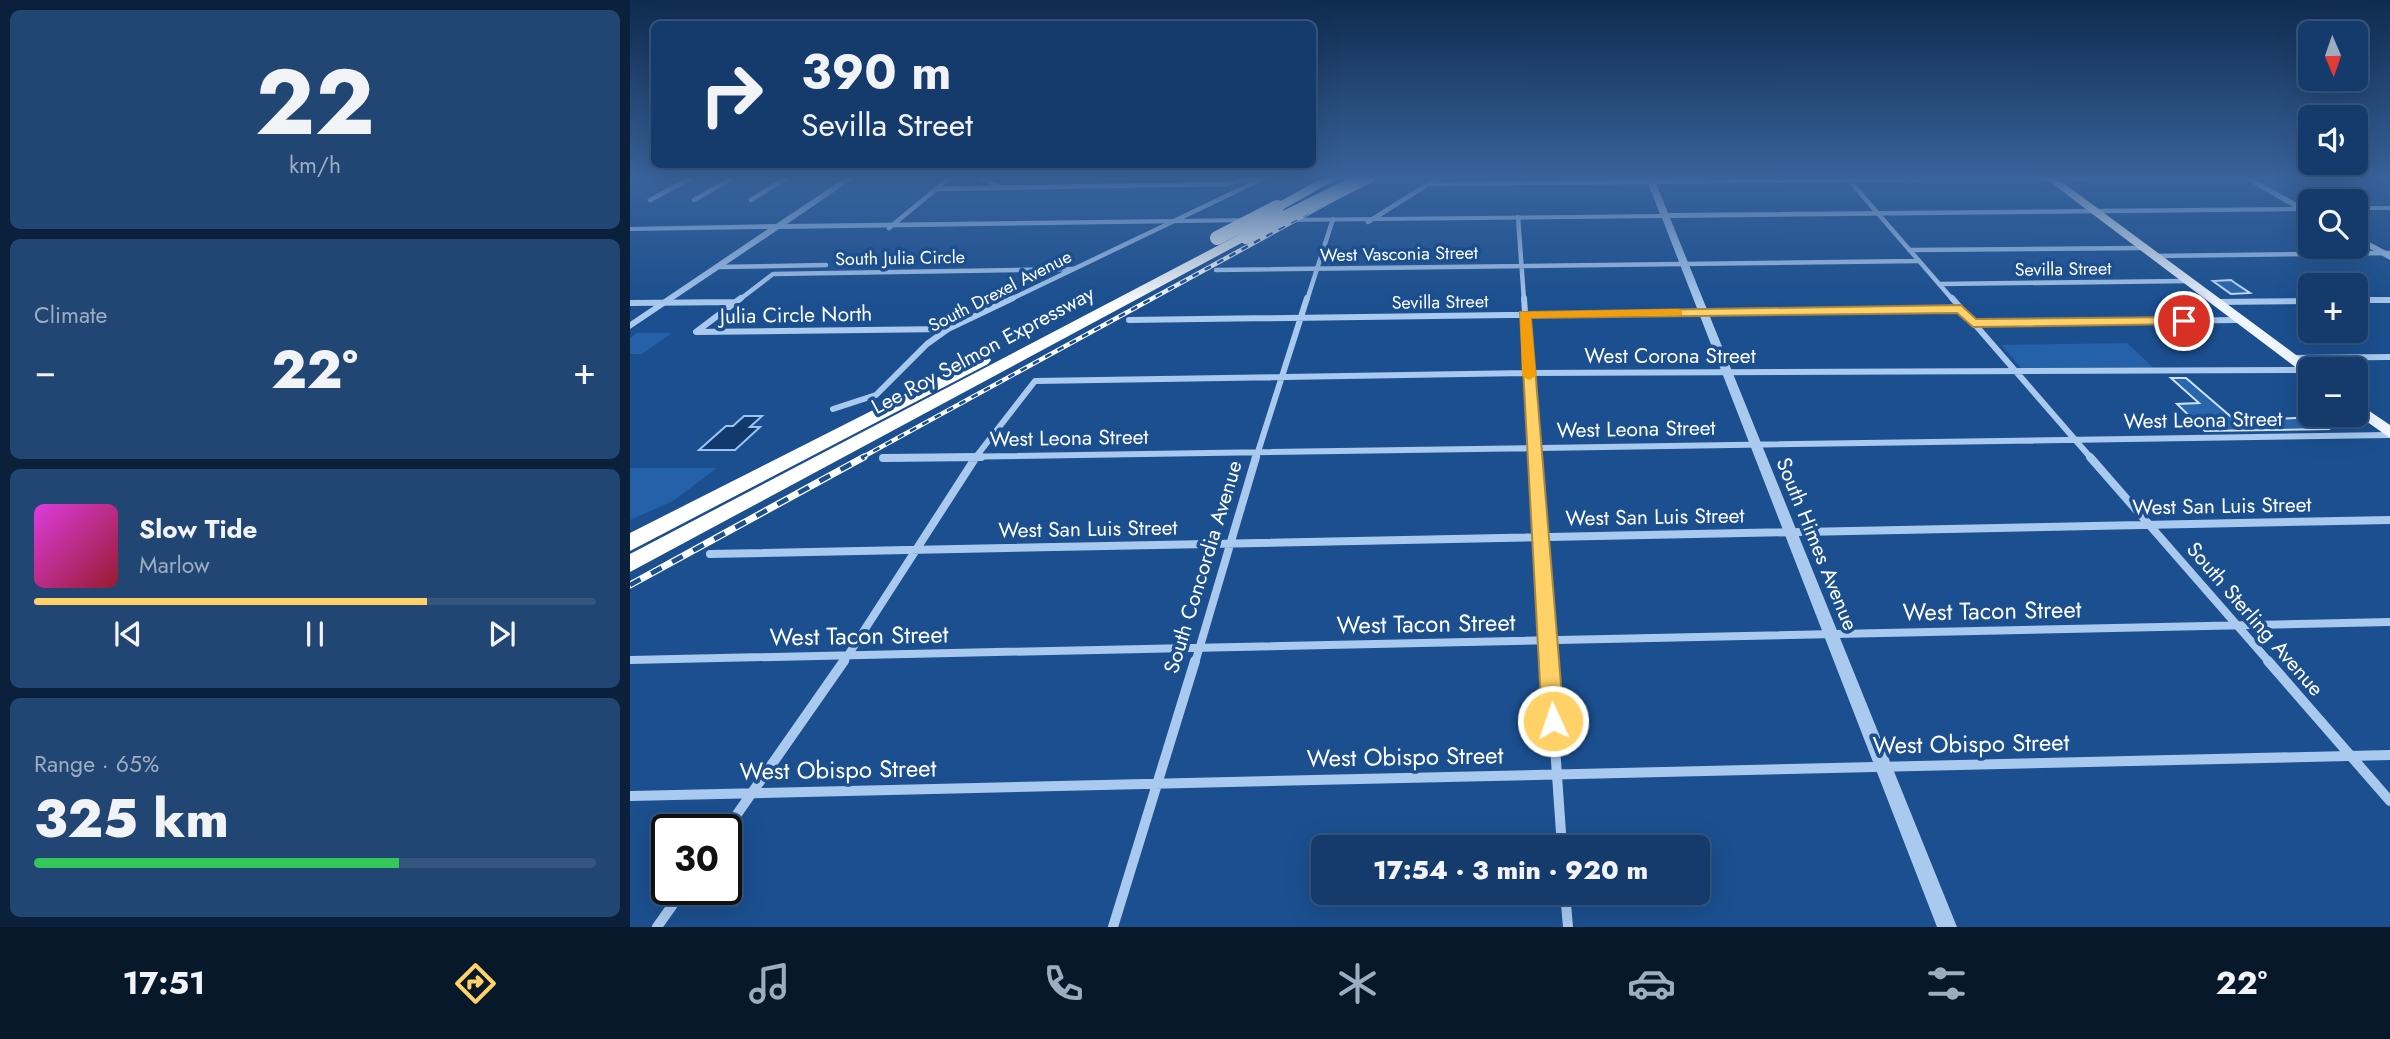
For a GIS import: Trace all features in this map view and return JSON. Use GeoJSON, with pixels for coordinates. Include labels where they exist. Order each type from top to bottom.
{"type":"FeatureCollection","features":[{"type":"Feature","properties":{"kind":"highway","name":"Lee Roy Selmon Expressway"},"geometry":{"type":"LineString","coordinates":[[630,564],[1235,238],[1260,219]]}},
{"type":"Feature","properties":{"kind":"highway","name":"Lee Roy Selmon Expressway"},"geometry":{"type":"LineString","coordinates":[[630,543],[1273,219]]}},
{"type":"Feature","properties":{"kind":"highway"},"geometry":{"type":"LineString","coordinates":[[1235,238],[1276,219]]}},
{"type":"Feature","properties":{"kind":"main road"},"geometry":{"type":"LineString","coordinates":[[2104,219],[2298,364]]}},
{"type":"Feature","properties":{"kind":"main road"},"geometry":{"type":"LineString","coordinates":[[2368,416],[2388,431]]}},
{"type":"Feature","properties":{"kind":"street"},"geometry":{"type":"LineString","coordinates":[[630,326],[788,219]]}},
{"type":"Feature","properties":{"kind":"street"},"geometry":{"type":"LineString","coordinates":[[892,225],[899,219]]}},
{"type":"Feature","properties":{"kind":"street"},"geometry":{"type":"LineString","coordinates":[[630,229],[1168,225],[1480,219]]}},
{"type":"Feature","properties":{"kind":"street"},"geometry":{"type":"LineString","coordinates":[[1518,219],[1561,835]]}},
{"type":"Feature","properties":{"kind":"street","name":"South Himes Avenue"},"geometry":{"type":"LineString","coordinates":[[1665,219],[1947,927]]}},
{"type":"Feature","properties":{"kind":"street","name":"South Sterling Avenue"},"geometry":{"type":"LineString","coordinates":[[1882,219],[2390,801]]}},
{"type":"Feature","properties":{"kind":"street"},"geometry":{"type":"LineString","coordinates":[[1032,225],[1177,220],[1333,221]]}},
{"type":"Feature","properties":{"kind":"street","name":"South Drexel Avenue"},"geometry":{"type":"LineString","coordinates":[[833,409],[876,395],[927,344],[948,329],[1177,220]]}},
{"type":"Feature","properties":{"kind":"street","name":"South Concordia Avenue"},"geometry":{"type":"LineString","coordinates":[[1113,927],[1232,543],[1257,453],[1333,221]]}},
{"type":"Feature","properties":{"kind":"street"},"geometry":{"type":"LineString","coordinates":[[2368,244],[2388,254]]}},
{"type":"Feature","properties":{"kind":"street"},"geometry":{"type":"LineString","coordinates":[[1909,250],[2388,254]]}},
{"type":"Feature","properties":{"kind":"street","name":"West Vasconia Street"},"geometry":{"type":"LineString","coordinates":[[1216,270],[1918,261]]}},
{"type":"Feature","properties":{"kind":"street"},"geometry":{"type":"LineString","coordinates":[[717,267],[826,265]]}},
{"type":"Feature","properties":{"kind":"street","name":"South Julia Circle"},"geometry":{"type":"LineString","coordinates":[[736,302],[773,274],[1073,269]]}},
{"type":"Feature","properties":{"kind":"street","name":"Sevilla Street"},"geometry":{"type":"LineString","coordinates":[[1939,284],[2187,281]]}},
{"type":"Feature","properties":{"kind":"street"},"geometry":{"type":"LineString","coordinates":[[2368,300],[2390,300]]}},
{"type":"Feature","properties":{"kind":"street"},"geometry":{"type":"LineString","coordinates":[[2215,302],[2298,301]]}},
{"type":"Feature","properties":{"kind":"street"},"geometry":{"type":"LineString","coordinates":[[630,303],[736,302]]}},
{"type":"Feature","properties":{"kind":"street","name":"Julia Circle North"},"geometry":{"type":"LineString","coordinates":[[736,302],[696,332],[948,329]]}},
{"type":"Feature","properties":{"kind":"street","name":"Sevilla Street"},"geometry":{"type":"LineString","coordinates":[[1129,320],[1961,309]]}},
{"type":"Feature","properties":{"kind":"street"},"geometry":{"type":"LineString","coordinates":[[1973,323],[2239,320]]}},
{"type":"Feature","properties":{"kind":"street"},"geometry":{"type":"LineString","coordinates":[[2290,358],[2390,357]]}},
{"type":"Feature","properties":{"kind":"street","name":"West Corona Street"},"geometry":{"type":"LineString","coordinates":[[976,457],[1035,381],[1529,373],[2298,371]]}},
{"type":"Feature","properties":{"kind":"street","name":"West Leona Street"},"geometry":{"type":"LineString","coordinates":[[883,458],[2073,440],[2388,431]]}},
{"type":"Feature","properties":{"kind":"street"},"geometry":{"type":"LineString","coordinates":[[737,814],[849,656],[976,457]]}},
{"type":"Feature","properties":{"kind":"street","name":"West San Luis Street"},"geometry":{"type":"LineString","coordinates":[[710,554],[2390,520]]}},
{"type":"Feature","properties":{"kind":"street","name":"West Tacon Street"},"geometry":{"type":"LineString","coordinates":[[630,660],[2390,622]]}},
{"type":"Feature","properties":{"kind":"street","name":"West Obispo Street"},"geometry":{"type":"LineString","coordinates":[[630,796],[2390,755]]}},
{"type":"Feature","properties":{"kind":"street"},"geometry":{"type":"LineString","coordinates":[[657,927],[673,905]]}},
{"type":"Feature","properties":{"kind":"street"},"geometry":{"type":"LineString","coordinates":[[1566,905],[1568,927]]}},
{"type":"Feature","properties":{"kind":"shaded area"},"geometry":{"type":"Polygon","coordinates":[[[637,333],[672,333],[642,354],[630,354],[630,338],[637,333]]]}},
{"type":"Feature","properties":{"kind":"shaded area"},"geometry":{"type":"Polygon","coordinates":[[[2127,343],[2155,369],[2023,370],[2001,345],[2127,343]]]}},
{"type":"Feature","properties":{"kind":"shaded area"},"geometry":{"type":"Polygon","coordinates":[[[744,416],[762,416],[750,427],[760,427],[735,450],[699,450],[726,426],[733,426],[744,416]]]}},
{"type":"Feature","properties":{"kind":"shaded area"},"geometry":{"type":"Polygon","coordinates":[[[630,468],[717,468],[673,501],[630,520],[630,468]]]}},
{"type":"Feature","properties":{"kind":"building"},"geometry":{"type":"Polygon","coordinates":[[[2231,280],[2250,293],[2231,294],[2213,281],[2231,280]]]}},
{"type":"Feature","properties":{"kind":"building"},"geometry":{"type":"Polygon","coordinates":[[[2171,378],[2186,378],[2236,421],[2298,418],[2298,427],[2328,429],[2205,431],[2177,404],[2199,403],[2171,378]]]}},
{"type":"Feature","properties":{"kind":"railway"},"geometry":{"type":"LineString","coordinates":[[861,458],[1297,219]]}},
{"type":"Feature","properties":{"kind":"railway"},"geometry":{"type":"LineString","coordinates":[[630,585],[864,457]]}},
{"type":"Feature","properties":{"kind":"slow traffic"},"geometry":{"type":"LineString","coordinates":[[1529,376],[1524,314],[1677,312]]}},
{"type":"Feature","properties":{"kind":"route"},"geometry":{"type":"LineString","coordinates":[[1553,721],[1524,314],[1961,309],[1973,323],[2184,321]]}}]}
